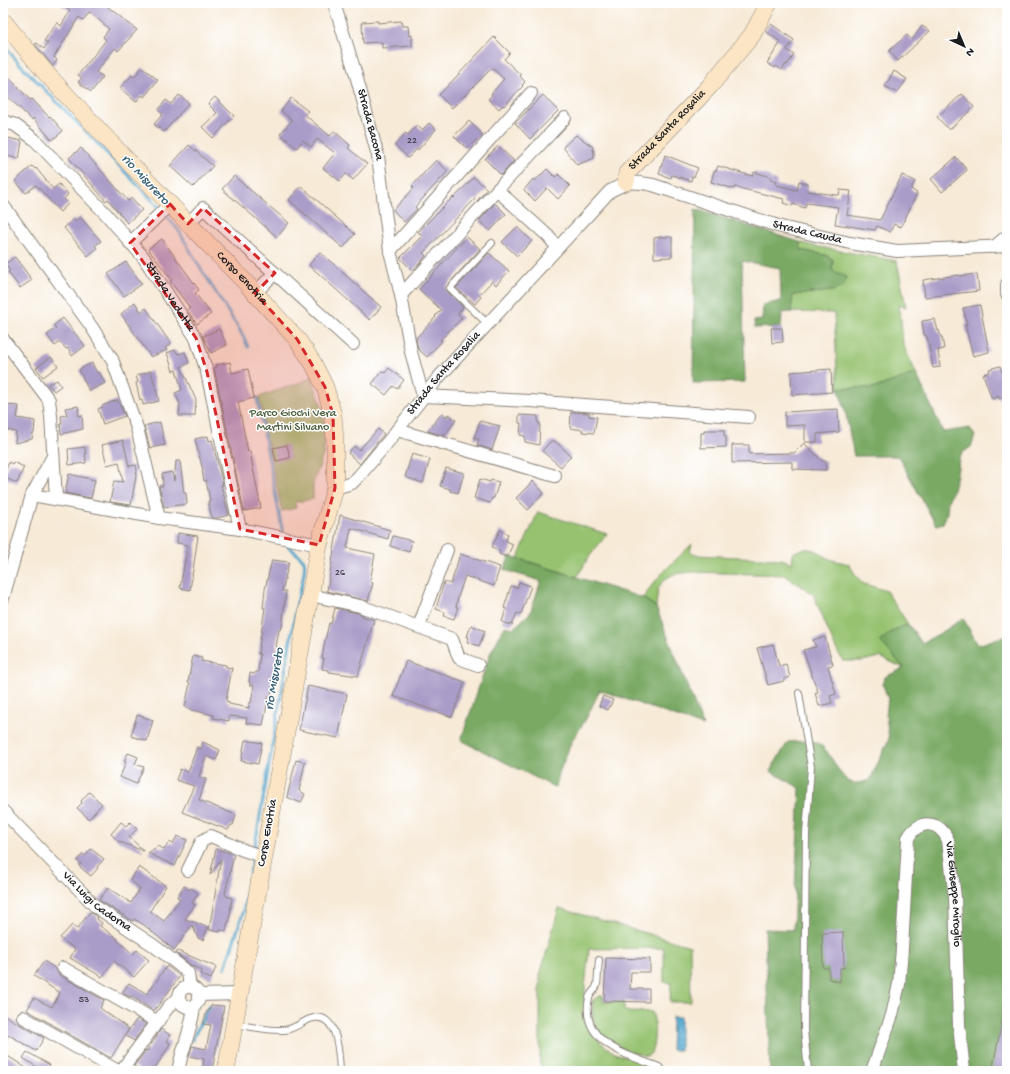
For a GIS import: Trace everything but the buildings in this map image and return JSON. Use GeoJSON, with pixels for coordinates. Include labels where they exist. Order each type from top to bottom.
{"type":"FeatureCollection","features":[{"type":"Feature","properties":{"kind":"main road","name":"Strada Santa Rosalia"},"geometry":{"type":"LineString","coordinates":[[626,182],[627,173],[709,86],[752,35],[769,3]]}},
{"type":"Feature","properties":{"kind":"main road","name":"Corso Enotria"},"geometry":{"type":"LineString","coordinates":[[3,21],[50,78],[165,209],[188,224],[297,339],[313,363],[325,387],[333,415],[335,441],[335,488],[319,545],[257,855],[240,994],[226,1071]]}},
{"type":"Feature","properties":{"kind":"street","name":"Strada Bacona"},"geometry":{"type":"LineString","coordinates":[[334,3],[356,75],[378,156],[390,251],[401,295],[411,352],[423,396]]}},
{"type":"Feature","properties":{"kind":"street"},"geometry":{"type":"LineString","coordinates":[[390,251],[531,93]]}},
{"type":"Feature","properties":{"kind":"street"},"geometry":{"type":"LineString","coordinates":[[401,295],[565,118]]}},
{"type":"Feature","properties":{"kind":"street","name":"Strada Vedetta"},"geometry":{"type":"LineString","coordinates":[[3,121],[15,125],[34,139],[82,188],[144,258],[196,338],[208,372],[240,529]]}},
{"type":"Feature","properties":{"kind":"street","name":"Strada Cauda"},"geometry":{"type":"LineString","coordinates":[[626,182],[638,182],[653,185],[781,227],[850,243],[897,251],[1007,246]]}},
{"type":"Feature","properties":{"kind":"street","name":"Strada Santa Rosalia"},"geometry":{"type":"LineString","coordinates":[[335,488],[352,483],[397,430],[438,378],[557,247],[610,191],[626,182]]}},
{"type":"Feature","properties":{"kind":"street"},"geometry":{"type":"LineString","coordinates":[[497,190],[548,236],[557,247]]}},
{"type":"Feature","properties":{"kind":"street"},"geometry":{"type":"LineString","coordinates":[[3,205],[91,326],[112,359],[137,428],[159,518]]}},
{"type":"Feature","properties":{"kind":"street"},"geometry":{"type":"LineString","coordinates":[[188,224],[203,208],[353,344]]}},
{"type":"Feature","properties":{"kind":"street"},"geometry":{"type":"LineString","coordinates":[[130,243],[165,209]]}},
{"type":"Feature","properties":{"kind":"street"},"geometry":{"type":"LineString","coordinates":[[994,247],[1007,236]]}},
{"type":"Feature","properties":{"kind":"street"},"geometry":{"type":"LineString","coordinates":[[255,293],[275,273]]}},
{"type":"Feature","properties":{"kind":"street"},"geometry":{"type":"LineString","coordinates":[[1007,284],[1007,294]]}},
{"type":"Feature","properties":{"kind":"street"},"geometry":{"type":"LineString","coordinates":[[3,339],[49,400],[56,499]]}},
{"type":"Feature","properties":{"kind":"street"},"geometry":{"type":"LineString","coordinates":[[423,396],[530,401],[749,417]]}},
{"type":"Feature","properties":{"kind":"street","name":"Strada Santa Rosalia"},"geometry":{"type":"LineString","coordinates":[[397,430],[555,476]]}},
{"type":"Feature","properties":{"kind":"street"},"geometry":{"type":"LineString","coordinates":[[3,598],[32,495],[53,455]]}},
{"type":"Feature","properties":{"kind":"street"},"geometry":{"type":"LineString","coordinates":[[32,495],[159,518],[240,529],[319,545]]}},
{"type":"Feature","properties":{"kind":"street"},"geometry":{"type":"LineString","coordinates":[[420,626],[447,550]]}},
{"type":"Feature","properties":{"kind":"street"},"geometry":{"type":"LineString","coordinates":[[310,595],[360,606],[452,638],[459,658],[478,665]]}},
{"type":"Feature","properties":{"kind":"street","name":"Via Luigi Cadorna"},"geometry":{"type":"LineString","coordinates":[[3,811],[96,907],[153,945],[184,968],[188,973],[190,987]]}},
{"type":"Feature","properties":{"kind":"street","name":"Via Giuseppe Miroglio"},"geometry":{"type":"LineString","coordinates":[[872,1071],[892,1016],[899,984],[903,942],[908,838],[911,832],[916,828],[929,824],[941,829],[946,834],[948,840],[955,898],[958,1025],[964,1071]]}},
{"type":"Feature","properties":{"kind":"street"},"geometry":{"type":"LineString","coordinates":[[188,870],[202,841],[211,836],[257,855]]}},
{"type":"Feature","properties":{"kind":"street"},"geometry":{"type":"LineString","coordinates":[[63,968],[158,1022]]}},
{"type":"Feature","properties":{"kind":"street"},"geometry":{"type":"LineString","coordinates":[[23,1017],[120,1071],[169,1006],[179,998],[179,995],[183,989],[190,987],[196,989],[196,1001],[193,1018],[181,1054],[178,1071]]}},
{"type":"Feature","properties":{"kind":"street"},"geometry":{"type":"LineString","coordinates":[[179,998],[184,1006],[191,1007],[196,1001],[240,994]]}},
{"type":"Feature","properties":{"kind":"lane"},"geometry":{"type":"LineString","coordinates":[[488,324],[450,288],[492,243]]}},
{"type":"Feature","properties":{"kind":"lane"},"geometry":{"type":"LineString","coordinates":[[800,693],[811,767],[806,834],[804,1030],[808,1071]]}},
{"type":"Feature","properties":{"kind":"lane"},"geometry":{"type":"LineString","coordinates":[[599,960],[596,986],[589,997],[589,1014],[592,1026],[606,1043],[617,1051],[659,1067],[663,1071]]}},
{"type":"Feature","properties":{"kind":"lane"},"geometry":{"type":"LineString","coordinates":[[234,1024],[287,1030],[310,1019],[319,1017],[327,1020],[333,1028],[338,1047],[340,1071]]}},
{"type":"Feature","properties":{"kind":"highlighted area"},"geometry":{"type":"Polygon","coordinates":[[[170,204],[188,224],[203,208],[275,273],[255,293],[297,339],[325,387],[333,415],[335,488],[319,545],[240,529],[207,372],[196,338],[130,243],[170,204]]]}},
{"type":"Feature","properties":{"kind":"green space"},"geometry":{"type":"Polygon","coordinates":[[[695,209],[800,242],[801,250],[825,255],[833,260],[832,270],[846,277],[843,287],[832,291],[793,295],[791,312],[782,313],[781,327],[755,328],[754,321],[762,320],[763,305],[781,301],[780,268],[742,261],[745,382],[693,383],[695,209]]]}},
{"type":"Feature","properties":{"kind":"green space"},"geometry":{"type":"Polygon","coordinates":[[[800,242],[809,245],[897,261],[906,307],[898,305],[903,344],[916,373],[875,388],[838,388],[834,313],[791,312],[792,295],[832,291],[846,277],[832,270],[833,259],[825,255],[800,250],[800,242]]]}},
{"type":"Feature","properties":{"kind":"green space"},"geometry":{"type":"Polygon","coordinates":[[[916,373],[943,432],[970,428],[975,436],[971,447],[962,453],[959,458],[957,475],[948,501],[947,513],[943,523],[936,525],[898,456],[854,456],[845,410],[838,388],[875,388],[916,373]]]}},
{"type":"Feature","properties":{"kind":"green space","name":"Parco Giochi Vera Martini Silvano"},"geometry":{"type":"Polygon","coordinates":[[[312,378],[323,410],[325,437],[324,452],[313,484],[313,499],[295,502],[296,508],[282,511],[268,443],[266,443],[263,414],[259,397],[312,378]]]}},
{"type":"Feature","properties":{"kind":"green space"},"geometry":{"type":"Polygon","coordinates":[[[538,512],[607,534],[589,557],[577,577],[518,558],[538,512]]]}},
{"type":"Feature","properties":{"kind":"green space"},"geometry":{"type":"Polygon","coordinates":[[[692,544],[690,552],[695,555],[781,559],[792,563],[793,553],[799,550],[808,549],[817,551],[827,558],[849,564],[856,576],[864,584],[886,591],[908,624],[894,630],[904,668],[880,657],[862,661],[843,661],[835,647],[813,594],[785,575],[693,572],[674,574],[665,579],[658,588],[656,607],[643,598],[660,576],[692,544]]]}},
{"type":"Feature","properties":{"kind":"green space"},"geometry":{"type":"Polygon","coordinates":[[[510,556],[643,598],[656,607],[703,726],[600,690],[586,719],[572,741],[559,773],[556,788],[461,740],[490,654],[505,626],[514,628],[530,613],[541,581],[504,570],[510,556]]]}},
{"type":"Feature","properties":{"kind":"green space"},"geometry":{"type":"Polygon","coordinates":[[[963,618],[978,645],[1007,635],[1007,1071],[770,1071],[765,929],[793,930],[800,788],[770,771],[788,742],[808,741],[816,742],[824,748],[846,779],[851,782],[859,783],[870,780],[889,739],[886,715],[888,699],[883,685],[885,677],[904,668],[880,641],[894,630],[908,624],[922,643],[944,631],[963,618]]]}},
{"type":"Feature","properties":{"kind":"green space"},"geometry":{"type":"Polygon","coordinates":[[[559,908],[690,946],[691,1002],[670,1002],[671,983],[664,982],[664,948],[589,949],[585,1000],[589,1024],[594,1035],[614,1052],[644,1063],[658,1071],[544,1071],[540,1064],[540,975],[559,908]]]}},
{"type":"Feature","properties":{"kind":"green space"},"geometry":{"type":"Polygon","coordinates":[[[603,996],[603,1002],[624,1002],[624,1010],[627,1011],[652,1012],[654,1032],[653,1045],[650,1054],[646,1056],[614,1045],[599,1033],[592,1013],[593,1000],[603,996]]]}},
{"type":"Feature","properties":{"kind":"water"},"geometry":{"type":"Polygon","coordinates":[[[672,1017],[680,1017],[680,1050],[671,1050],[672,1017]]]}},
{"type":"Feature","properties":{"kind":"waterway","name":"rio Misureto"},"geometry":{"type":"LineString","coordinates":[[3,44],[18,62],[161,209]]}},
{"type":"Feature","properties":{"kind":"waterway","name":"rio Misureto"},"geometry":{"type":"LineString","coordinates":[[164,213],[179,231],[242,334],[248,347]]}},
{"type":"Feature","properties":{"kind":"waterway","name":"rio Misureto"},"geometry":{"type":"LineString","coordinates":[[257,398],[283,534]]}},
{"type":"Feature","properties":{"kind":"waterway","name":"rio Misureto"},"geometry":{"type":"LineString","coordinates":[[254,851],[297,603],[305,565],[300,556],[286,543]]}},
{"type":"Feature","properties":{"kind":"waterway","name":"rio Misureto"},"geometry":{"type":"LineString","coordinates":[[225,968],[243,913],[253,857]]}},
{"type":"Feature","properties":{"kind":"waterway"},"geometry":{"type":"LineString","coordinates":[[192,1040],[209,1006]]}}]}
